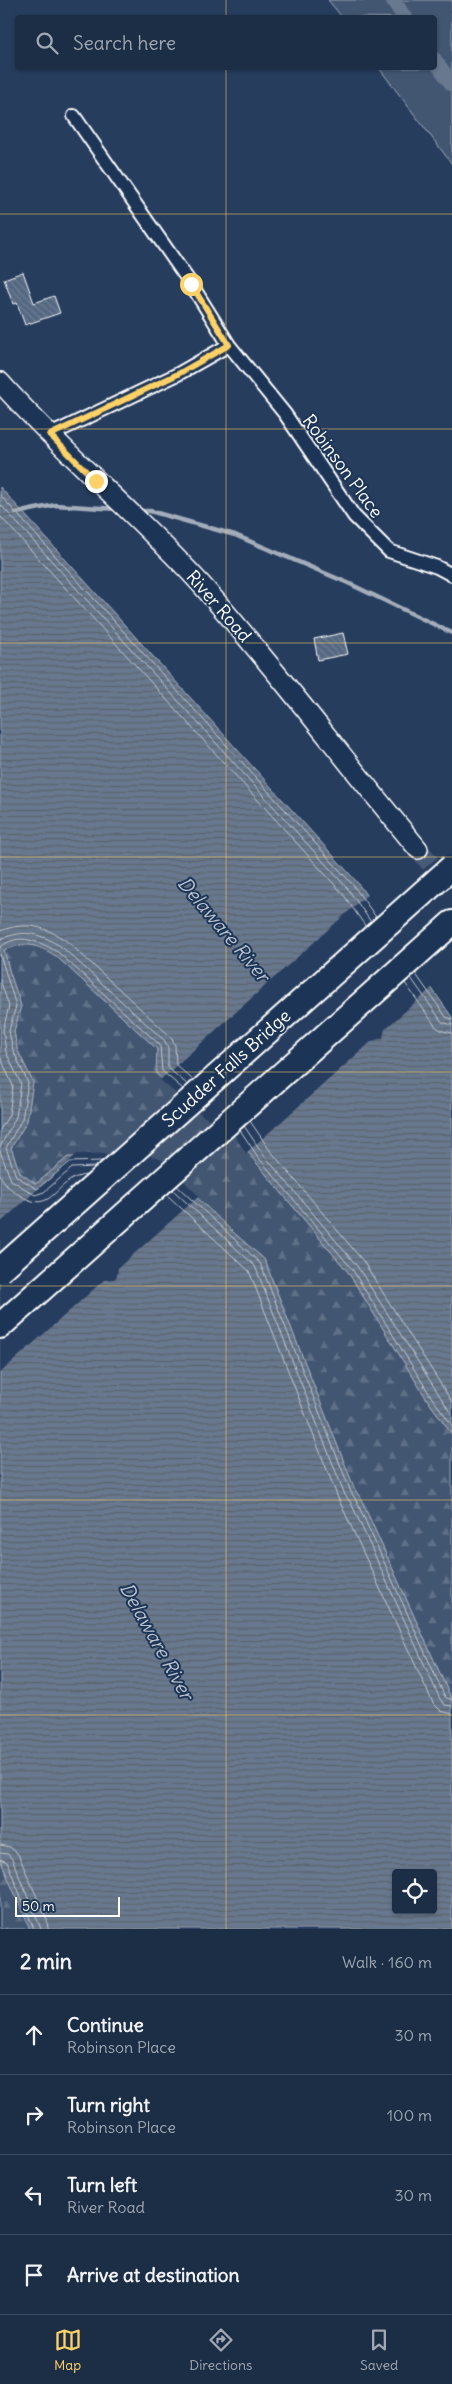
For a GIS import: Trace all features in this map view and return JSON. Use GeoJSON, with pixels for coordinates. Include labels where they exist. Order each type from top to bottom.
{"type":"FeatureCollection","features":[{"type":"Feature","properties":{"kind":"highway","name":"Scudder Falls Bridge"},"geometry":{"type":"LineString","coordinates":[[0,1270],[452,867]]}},
{"type":"Feature","properties":{"kind":"highway"},"geometry":{"type":"LineString","coordinates":[[0,1326],[452,923]]}},
{"type":"Feature","properties":{"kind":"main road","name":"River Road"},"geometry":{"type":"LineString","coordinates":[[0,382],[50,435],[199,582],[247,637],[418,849]]}},
{"type":"Feature","properties":{"kind":"street","name":"Robinson Place"},"geometry":{"type":"LineString","coordinates":[[74,116],[191,284],[229,345],[285,414],[336,492],[359,522],[389,551],[437,567],[452,575]]}},
{"type":"Feature","properties":{"kind":"street"},"geometry":{"type":"LineString","coordinates":[[50,435],[178,374],[229,345]]}},
{"type":"Feature","properties":{"kind":"green space"},"geometry":{"type":"Polygon","coordinates":[[[328,0],[452,0],[452,164],[381,70],[437,70],[437,15],[340,15],[328,0]]]}},
{"type":"Feature","properties":{"kind":"green space"},"geometry":{"type":"Polygon","coordinates":[[[21,943],[43,948],[56,956],[157,1049],[157,1074],[233,1129],[254,1160],[348,1272],[428,1401],[452,1434],[452,1700],[360,1497],[355,1490],[264,1259],[234,1233],[68,1157],[36,1184],[20,1173],[11,1148],[27,1121],[33,1082],[17,1049],[14,1031],[21,1006],[4,949],[21,943]]]}},
{"type":"Feature","properties":{"kind":"green space"},"geometry":{"type":"Polygon","coordinates":[[[0,1859],[30,1929],[0,1929],[0,1859]]]}},
{"type":"Feature","properties":{"kind":"water","name":"Delaware River"},"geometry":{"type":"Polygon","coordinates":[[[0,487],[357,882],[452,1017],[452,1434],[428,1401],[348,1272],[254,1160],[233,1129],[205,1114],[156,1074],[157,1049],[56,956],[37,946],[31,945],[19,945],[4,950],[21,1006],[14,1031],[17,1049],[33,1082],[27,1121],[11,1148],[20,1173],[36,1184],[68,1157],[141,1156],[160,1162],[264,1259],[355,1490],[360,1497],[452,1700],[452,1929],[30,1929],[0,1859],[0,487]]]}},
{"type":"Feature","properties":{"kind":"pier"},"geometry":{"type":"Polygon","coordinates":[[[368,894],[434,986],[385,1029],[383,1038],[372,1041],[246,1153],[231,1131],[203,1116],[160,1080],[368,894]]]}},
{"type":"Feature","properties":{"kind":"pier"},"geometry":{"type":"Polygon","coordinates":[[[141,1153],[162,1160],[199,1196],[118,1268],[117,1276],[114,1279],[104,1280],[0,1373],[0,1223],[77,1154],[141,1153]]]}},
{"type":"Feature","properties":{"kind":"building"},"geometry":{"type":"Polygon","coordinates":[[[23,272],[34,303],[54,296],[60,313],[25,325],[17,303],[13,304],[4,279],[23,272]]]}},
{"type":"Feature","properties":{"kind":"building"},"geometry":{"type":"Polygon","coordinates":[[[343,633],[348,654],[318,660],[314,639],[343,633]]]}},
{"type":"Feature","properties":{"kind":"waterway"},"geometry":{"type":"LineString","coordinates":[[393,0],[403,15]]}},
{"type":"Feature","properties":{"kind":"waterway"},"geometry":{"type":"LineString","coordinates":[[437,63],[452,84]]}},
{"type":"Feature","properties":{"kind":"waterway"},"geometry":{"type":"LineString","coordinates":[[16,513],[55,505],[117,509]]}},
{"type":"Feature","properties":{"kind":"waterway"},"geometry":{"type":"LineString","coordinates":[[138,511],[150,511],[235,535],[348,583],[452,633]]}},
{"type":"Feature","properties":{"kind":"tunnel"},"geometry":{"type":"LineString","coordinates":[[418,849],[452,889]]}},
{"type":"Feature","properties":{"kind":"route"},"geometry":{"type":"LineString","coordinates":[[96,481],[50,435],[178,374],[229,345],[191,284]]}}]}
